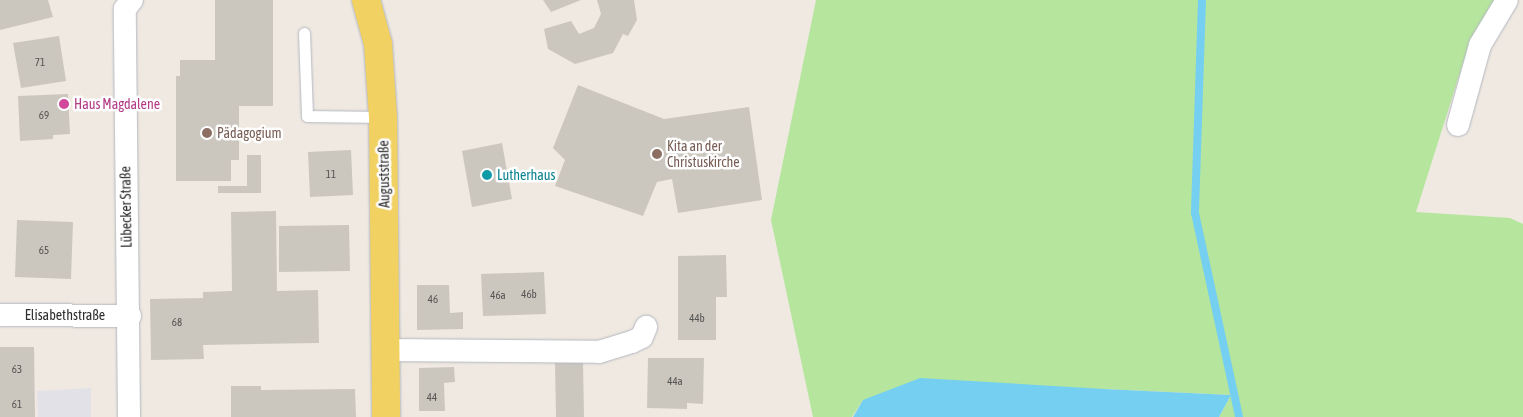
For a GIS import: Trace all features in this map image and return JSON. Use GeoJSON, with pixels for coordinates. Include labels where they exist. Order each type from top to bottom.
{"type":"FeatureCollection","features":[{"type":"Feature","properties":{"kind":"main road","name":"Auguststraße"},"geometry":{"type":"LineString","coordinates":[[366,0],[378,44],[383,118],[386,417]]}},
{"type":"Feature","properties":{"kind":"street","name":"Lübecker Straße"},"geometry":{"type":"LineString","coordinates":[[129,417],[130,316],[125,9],[132,0]]}},
{"type":"Feature","properties":{"kind":"street"},"geometry":{"type":"LineString","coordinates":[[1458,125],[1480,45],[1507,0]]}},
{"type":"Feature","properties":{"kind":"street","name":"Elisabethstraße"},"geometry":{"type":"LineString","coordinates":[[0,315],[130,316]]}},
{"type":"Feature","properties":{"kind":"street"},"geometry":{"type":"LineString","coordinates":[[386,350],[599,352],[642,337],[646,327]]}},
{"type":"Feature","properties":{"kind":"lane"},"geometry":{"type":"LineString","coordinates":[[304,33],[307,116],[383,118]]}},
{"type":"Feature","properties":{"kind":"shaded area"},"geometry":{"type":"Polygon","coordinates":[[[91,388],[91,417],[38,417],[37,391],[91,388]]]}},
{"type":"Feature","properties":{"kind":"green space"},"geometry":{"type":"Polygon","coordinates":[[[816,0],[1497,0],[1464,60],[1416,212],[1510,218],[1523,224],[1523,417],[1219,417],[1231,395],[1104,389],[863,400],[852,417],[813,417],[771,220],[816,0]]]}},
{"type":"Feature","properties":{"kind":"water"},"geometry":{"type":"Polygon","coordinates":[[[920,378],[1231,395],[1219,417],[853,417],[863,400],[920,378]]]}},
{"type":"Feature","properties":{"kind":"building"},"geometry":{"type":"Polygon","coordinates":[[[0,0],[48,0],[53,17],[0,30],[0,0]]]}},
{"type":"Feature","properties":{"kind":"building","name":"Pädagogium"},"geometry":{"type":"Polygon","coordinates":[[[215,0],[273,0],[273,106],[239,106],[239,160],[231,160],[231,181],[176,181],[176,76],[180,76],[180,60],[215,60],[215,0]]]}},
{"type":"Feature","properties":{"kind":"building"},"geometry":{"type":"Polygon","coordinates":[[[543,0],[581,0],[551,12],[543,0]]]}},
{"type":"Feature","properties":{"kind":"building"},"geometry":{"type":"Polygon","coordinates":[[[597,0],[634,0],[637,20],[628,36],[623,34],[613,53],[575,64],[548,49],[544,29],[571,21],[579,34],[594,28],[601,14],[597,0]]]}},
{"type":"Feature","properties":{"kind":"building"},"geometry":{"type":"Polygon","coordinates":[[[59,36],[66,81],[21,88],[13,43],[59,36]]]}},
{"type":"Feature","properties":{"kind":"building","name":"Kita an der Christuskirche"},"geometry":{"type":"Polygon","coordinates":[[[578,85],[664,119],[749,107],[762,200],[678,213],[672,179],[657,182],[643,216],[555,186],[565,160],[553,148],[578,85]]]}},
{"type":"Feature","properties":{"kind":"building"},"geometry":{"type":"Polygon","coordinates":[[[68,94],[70,134],[53,135],[53,139],[20,141],[18,96],[68,94]]]}},
{"type":"Feature","properties":{"kind":"building","name":"Lutherhaus"},"geometry":{"type":"Polygon","coordinates":[[[502,143],[512,199],[472,207],[462,151],[502,143]]]}},
{"type":"Feature","properties":{"kind":"building"},"geometry":{"type":"Polygon","coordinates":[[[351,150],[353,195],[310,197],[308,152],[351,150]]]}},
{"type":"Feature","properties":{"kind":"building"},"geometry":{"type":"Polygon","coordinates":[[[247,155],[261,155],[261,193],[218,193],[218,186],[247,186],[247,155]]]}},
{"type":"Feature","properties":{"kind":"building"},"geometry":{"type":"Polygon","coordinates":[[[276,211],[277,291],[318,290],[319,343],[203,345],[204,359],[151,360],[150,299],[203,298],[203,292],[232,291],[231,212],[276,211]]]}},
{"type":"Feature","properties":{"kind":"building"},"geometry":{"type":"Polygon","coordinates":[[[17,220],[73,222],[71,279],[15,277],[17,220]]]}},
{"type":"Feature","properties":{"kind":"building"},"geometry":{"type":"Polygon","coordinates":[[[349,225],[350,271],[279,272],[279,226],[349,225]]]}},
{"type":"Feature","properties":{"kind":"building"},"geometry":{"type":"Polygon","coordinates":[[[726,255],[727,297],[716,297],[716,340],[678,340],[678,256],[726,255]]]}},
{"type":"Feature","properties":{"kind":"building"},"geometry":{"type":"Polygon","coordinates":[[[544,272],[546,314],[483,316],[481,274],[544,272]]]}},
{"type":"Feature","properties":{"kind":"building"},"geometry":{"type":"Polygon","coordinates":[[[417,285],[449,285],[450,313],[463,312],[463,329],[417,330],[417,285]]]}},
{"type":"Feature","properties":{"kind":"building"},"geometry":{"type":"Polygon","coordinates":[[[0,347],[34,347],[35,417],[0,417],[0,347]]]}},
{"type":"Feature","properties":{"kind":"building"},"geometry":{"type":"Polygon","coordinates":[[[648,358],[704,358],[703,404],[687,403],[687,409],[647,408],[648,358]]]}},
{"type":"Feature","properties":{"kind":"building"},"geometry":{"type":"Polygon","coordinates":[[[555,363],[583,363],[584,417],[556,417],[555,363]]]}},
{"type":"Feature","properties":{"kind":"building"},"geometry":{"type":"Polygon","coordinates":[[[454,367],[455,382],[444,383],[445,411],[419,411],[419,368],[454,367]]]}},
{"type":"Feature","properties":{"kind":"building"},"geometry":{"type":"Polygon","coordinates":[[[231,386],[261,386],[261,390],[355,389],[356,417],[231,417],[231,386]]]}},
{"type":"Feature","properties":{"kind":"waterway"},"geometry":{"type":"LineString","coordinates":[[1202,0],[1195,213],[1239,417]]}},
{"type":"Feature","properties":{"kind":"place","name":"Haus Magdalene"},"geometry":{"type":"Point","coordinates":[64,104]}},
{"type":"Feature","properties":{"kind":"place","name":"Pädagogium"},"geometry":{"type":"Point","coordinates":[207,133]}},
{"type":"Feature","properties":{"kind":"place","name":"Kita an der Christuskirche"},"geometry":{"type":"Point","coordinates":[657,154]}},
{"type":"Feature","properties":{"kind":"place","name":"Lutherhaus"},"geometry":{"type":"Point","coordinates":[487,175]}}]}
